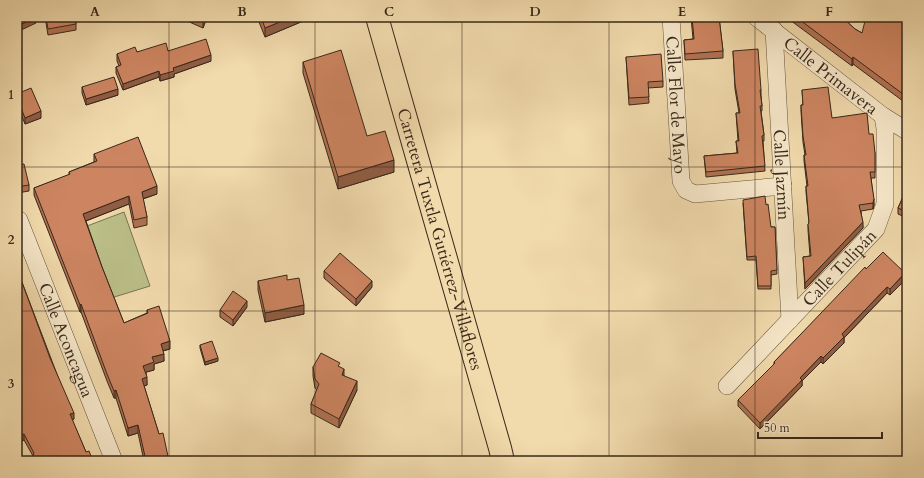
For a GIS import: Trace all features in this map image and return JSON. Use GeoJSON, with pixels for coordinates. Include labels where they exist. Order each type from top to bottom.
{"type":"FeatureCollection","features":[{"type":"Feature","properties":{"kind":"main road","name":"Carretera Tuxtla Gutiérrez-Villaflores"},"geometry":{"type":"LineString","coordinates":[[378,17],[500,448],[502,461]]}},
{"type":"Feature","properties":{"kind":"street","name":"Calle Flor de Mayo"},"geometry":{"type":"LineString","coordinates":[[671,17],[680,181],[686,190],[695,194],[783,186]]}},
{"type":"Feature","properties":{"kind":"street","name":"Calle Primavera"},"geometry":{"type":"LineString","coordinates":[[756,17],[883,116],[907,131]]}},
{"type":"Feature","properties":{"kind":"street","name":"Calle Jazmín"},"geometry":{"type":"LineString","coordinates":[[774,30],[790,320]]}},
{"type":"Feature","properties":{"kind":"street","name":"Calle Tulipán"},"geometry":{"type":"LineString","coordinates":[[727,386],[876,229],[885,204],[883,116]]}},
{"type":"Feature","properties":{"kind":"street","name":"Calle Aconcagua"},"geometry":{"type":"LineString","coordinates":[[18,220],[114,461]]}},
{"type":"Feature","properties":{"kind":"green space"},"geometry":{"type":"Polygon","coordinates":[[[124,212],[150,286],[111,298],[87,226],[124,212]]]}},
{"type":"Feature","properties":{"kind":"building"},"geometry":{"type":"Polygon","coordinates":[[[17,17],[36,17],[36,18],[17,26],[17,17]]]}},
{"type":"Feature","properties":{"kind":"building"},"geometry":{"type":"Polygon","coordinates":[[[46,17],[75,17],[76,24],[48,29],[46,17]]]}},
{"type":"Feature","properties":{"kind":"building"},"geometry":{"type":"Polygon","coordinates":[[[193,17],[205,17],[203,21],[193,17]]]}},
{"type":"Feature","properties":{"kind":"building"},"geometry":{"type":"Polygon","coordinates":[[[261,17],[292,17],[265,28],[261,17]]]}},
{"type":"Feature","properties":{"kind":"building"},"geometry":{"type":"Polygon","coordinates":[[[692,17],[719,17],[723,51],[685,54],[684,40],[694,39],[692,17]]]}},
{"type":"Feature","properties":{"kind":"building"},"geometry":{"type":"Polygon","coordinates":[[[796,17],[842,17],[855,29],[862,33],[866,17],[907,17],[907,97],[853,57],[852,59],[796,17]]]}},
{"type":"Feature","properties":{"kind":"building"},"geometry":{"type":"Polygon","coordinates":[[[206,39],[211,55],[173,68],[174,71],[160,75],[159,71],[123,84],[116,67],[121,65],[117,54],[135,47],[137,52],[166,43],[168,51],[206,39]]]}},
{"type":"Feature","properties":{"kind":"building"},"geometry":{"type":"Polygon","coordinates":[[[758,49],[762,106],[760,106],[764,135],[762,136],[765,166],[706,172],[704,156],[738,153],[736,141],[739,141],[736,113],[740,113],[735,84],[733,51],[758,49]]]}},
{"type":"Feature","properties":{"kind":"building"},"geometry":{"type":"Polygon","coordinates":[[[341,50],[367,136],[385,131],[394,160],[338,177],[303,62],[341,50]]]}},
{"type":"Feature","properties":{"kind":"building"},"geometry":{"type":"Polygon","coordinates":[[[661,54],[663,81],[648,82],[649,97],[629,98],[626,57],[661,54]]]}},
{"type":"Feature","properties":{"kind":"building"},"geometry":{"type":"Polygon","coordinates":[[[114,77],[118,89],[86,99],[82,87],[114,77]]]}},
{"type":"Feature","properties":{"kind":"building"},"geometry":{"type":"Polygon","coordinates":[[[828,87],[832,118],[867,113],[869,134],[873,134],[875,153],[875,172],[870,172],[874,199],[873,203],[859,205],[863,222],[805,283],[803,257],[811,256],[806,186],[808,186],[804,155],[806,155],[801,105],[803,105],[802,90],[828,87]]]}},
{"type":"Feature","properties":{"kind":"building"},"geometry":{"type":"Polygon","coordinates":[[[31,88],[41,111],[25,118],[17,98],[17,94],[31,88]]]}},
{"type":"Feature","properties":{"kind":"building"},"geometry":{"type":"Polygon","coordinates":[[[138,137],[157,186],[142,192],[147,217],[134,220],[129,196],[83,214],[124,323],[148,313],[147,310],[159,306],[170,341],[161,344],[164,354],[152,357],[154,362],[143,366],[147,377],[142,379],[159,434],[163,433],[169,461],[146,461],[138,425],[128,428],[116,390],[114,391],[107,374],[81,304],[80,305],[34,188],[70,174],[69,172],[97,161],[94,154],[138,137]]]}},
{"type":"Feature","properties":{"kind":"building"},"geometry":{"type":"Polygon","coordinates":[[[24,164],[29,185],[17,187],[17,165],[24,164]]]}},
{"type":"Feature","properties":{"kind":"building"},"geometry":{"type":"Polygon","coordinates":[[[907,188],[907,212],[898,208],[907,188]]]}},
{"type":"Feature","properties":{"kind":"building"},"geometry":{"type":"Polygon","coordinates":[[[765,196],[766,205],[768,204],[771,227],[775,227],[777,270],[771,271],[771,286],[758,286],[756,256],[747,257],[743,200],[765,196]]]}},
{"type":"Feature","properties":{"kind":"building"},"geometry":{"type":"Polygon","coordinates":[[[883,252],[905,273],[890,289],[887,287],[842,334],[844,337],[823,358],[821,356],[800,378],[802,380],[760,423],[738,400],[775,363],[774,362],[865,267],[866,269],[883,252]]]}},
{"type":"Feature","properties":{"kind":"building"},"geometry":{"type":"Polygon","coordinates":[[[340,253],[372,281],[356,299],[324,271],[340,253]]]}},
{"type":"Feature","properties":{"kind":"building"},"geometry":{"type":"Polygon","coordinates":[[[17,269],[50,358],[74,413],[70,414],[86,452],[89,451],[93,461],[31,461],[34,453],[24,434],[19,436],[17,431],[17,269]]]}},
{"type":"Feature","properties":{"kind":"building"},"geometry":{"type":"Polygon","coordinates":[[[287,275],[287,280],[299,278],[304,305],[265,313],[258,281],[287,275]]]}},
{"type":"Feature","properties":{"kind":"building"},"geometry":{"type":"Polygon","coordinates":[[[233,291],[247,301],[233,320],[220,310],[233,291]]]}},
{"type":"Feature","properties":{"kind":"building"},"geometry":{"type":"Polygon","coordinates":[[[212,341],[218,358],[205,362],[200,345],[212,341]]]}},
{"type":"Feature","properties":{"kind":"building"},"geometry":{"type":"Polygon","coordinates":[[[321,353],[340,363],[338,366],[344,369],[342,375],[357,381],[339,419],[311,404],[319,384],[315,379],[313,367],[321,353]]]}}]}
